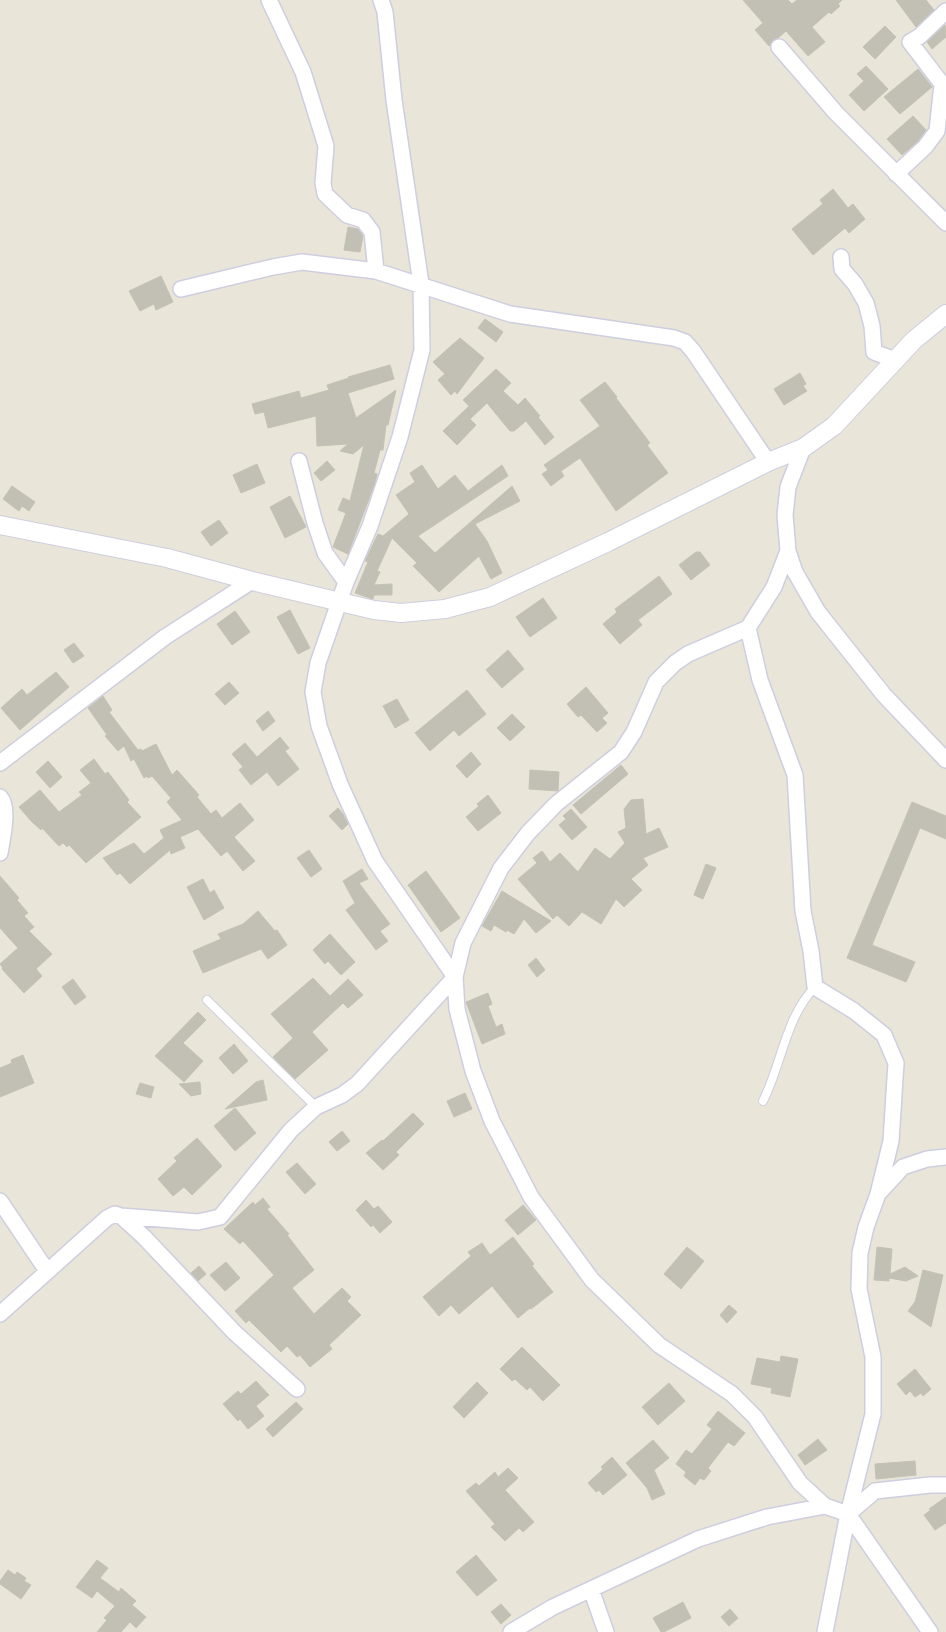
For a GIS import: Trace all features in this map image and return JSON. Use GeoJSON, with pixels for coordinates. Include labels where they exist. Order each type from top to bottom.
{"type":"FeatureCollection","features":[{"type":"Feature","properties":{"kind":"street"},"geometry":{"type":"LineString","coordinates":[[269,0],[303,72],[326,146],[323,183],[325,194],[347,215],[363,220],[372,232],[376,271]]}},
{"type":"Feature","properties":{"kind":"street"},"geometry":{"type":"LineString","coordinates":[[385,4],[394,100],[420,284],[422,350],[400,437],[370,526],[346,582],[318,663],[313,692],[319,726],[340,784],[375,861],[455,977]]}},
{"type":"Feature","properties":{"kind":"street"},"geometry":{"type":"LineString","coordinates":[[896,174],[938,131],[942,84],[910,42],[946,11]]}},
{"type":"Feature","properties":{"kind":"street"},"geometry":{"type":"LineString","coordinates":[[778,47],[836,113],[946,224]]}},
{"type":"Feature","properties":{"kind":"street"},"geometry":{"type":"LineString","coordinates":[[840,257],[842,269],[855,284],[866,303],[872,326],[874,352],[895,360]]}},
{"type":"Feature","properties":{"kind":"street"},"geometry":{"type":"LineString","coordinates":[[181,289],[302,262],[376,271],[510,314],[674,338],[685,342],[694,351],[768,462]]}},
{"type":"Feature","properties":{"kind":"street"},"geometry":{"type":"LineString","coordinates":[[0,525],[167,558],[374,610],[401,613],[445,609],[490,597],[608,542],[768,462],[803,448],[834,426],[914,340],[946,314]]}},
{"type":"Feature","properties":{"kind":"street"},"geometry":{"type":"LineString","coordinates":[[803,448],[788,487],[785,514],[788,551],[795,572],[818,612],[884,695],[946,760]]}},
{"type":"Feature","properties":{"kind":"street"},"geometry":{"type":"LineString","coordinates":[[299,461],[314,523],[325,553],[346,582]]}},
{"type":"Feature","properties":{"kind":"street"},"geometry":{"type":"LineString","coordinates":[[788,551],[774,587],[748,628],[688,654],[675,663],[656,682],[634,732],[621,752],[556,804],[528,833],[501,868],[463,943],[455,977],[457,1009],[473,1071],[492,1121],[531,1197],[592,1280],[659,1345],[732,1394],[755,1417],[800,1483],[825,1506],[848,1514],[930,1632]]}},
{"type":"Feature","properties":{"kind":"street"},"geometry":{"type":"LineString","coordinates":[[0,763],[165,638],[252,580]]}},
{"type":"Feature","properties":{"kind":"street"},"geometry":{"type":"LineString","coordinates":[[748,628],[760,680],[795,774],[802,911],[811,951],[815,987],[854,1011],[884,1035],[896,1063],[891,1141],[878,1194],[866,1227],[860,1253],[859,1289],[872,1356],[873,1414],[848,1514],[825,1632]]}},
{"type":"Feature","properties":{"kind":"street"},"geometry":{"type":"LineString","coordinates":[[0,797],[3,800],[5,823],[0,853]]}},
{"type":"Feature","properties":{"kind":"street"},"geometry":{"type":"LineString","coordinates":[[0,1314],[107,1218],[114,1214],[198,1222],[220,1217],[291,1130],[316,1107],[342,1095],[357,1084],[455,977]]}},
{"type":"Feature","properties":{"kind":"street"},"geometry":{"type":"LineString","coordinates":[[878,1194],[903,1167],[927,1158],[946,1157]]}},
{"type":"Feature","properties":{"kind":"street"},"geometry":{"type":"LineString","coordinates":[[0,1202],[47,1271]]}},
{"type":"Feature","properties":{"kind":"street"},"geometry":{"type":"LineString","coordinates":[[121,1216],[144,1237],[234,1333],[297,1389]]}},
{"type":"Feature","properties":{"kind":"street"},"geometry":{"type":"LineString","coordinates":[[848,1514],[875,1491],[930,1484],[946,1485]]}},
{"type":"Feature","properties":{"kind":"street"},"geometry":{"type":"LineString","coordinates":[[511,1632],[554,1607],[698,1540],[767,1517],[825,1506]]}},
{"type":"Feature","properties":{"kind":"street"},"geometry":{"type":"LineString","coordinates":[[591,1589],[606,1632]]}},
{"type":"Feature","properties":{"kind":"lane"},"geometry":{"type":"LineString","coordinates":[[763,1101],[772,1082],[788,1032],[806,997],[815,987]]}},
{"type":"Feature","properties":{"kind":"lane"},"geometry":{"type":"LineString","coordinates":[[207,1000],[316,1107]]}},
{"type":"Feature","properties":{"kind":"building"},"geometry":{"type":"Polygon","coordinates":[[[743,0],[788,0],[792,4],[797,0],[842,0],[838,4],[840,6],[831,14],[829,12],[812,27],[825,42],[808,56],[786,31],[773,40],[769,46],[755,30],[763,23],[743,0]]]}},
{"type":"Feature","properties":{"kind":"building"},"geometry":{"type":"Polygon","coordinates":[[[896,0],[926,0],[934,10],[916,27],[896,0]]]}},
{"type":"Feature","properties":{"kind":"building"},"geometry":{"type":"Polygon","coordinates":[[[945,25],[946,37],[932,49],[927,42],[945,25]]]}},
{"type":"Feature","properties":{"kind":"building"},"geometry":{"type":"Polygon","coordinates":[[[885,26],[896,37],[875,59],[863,47],[885,26]]]}},
{"type":"Feature","properties":{"kind":"building"},"geometry":{"type":"Polygon","coordinates":[[[866,66],[888,89],[864,111],[849,95],[864,81],[857,74],[866,66]]]}},
{"type":"Feature","properties":{"kind":"building"},"geometry":{"type":"Polygon","coordinates":[[[918,69],[932,87],[900,114],[884,97],[918,69]]]}},
{"type":"Feature","properties":{"kind":"building"},"geometry":{"type":"Polygon","coordinates":[[[913,116],[926,130],[918,141],[902,155],[887,139],[913,116]]]}},
{"type":"Feature","properties":{"kind":"building"},"geometry":{"type":"Polygon","coordinates":[[[833,189],[848,208],[853,204],[865,219],[849,233],[845,228],[813,255],[792,229],[823,204],[820,200],[833,189]]]}},
{"type":"Feature","properties":{"kind":"building"},"geometry":{"type":"Polygon","coordinates":[[[348,227],[358,229],[363,236],[360,252],[344,250],[348,227]]]}},
{"type":"Feature","properties":{"kind":"building"},"geometry":{"type":"Polygon","coordinates":[[[161,276],[173,302],[156,310],[154,304],[140,311],[129,291],[161,276]]]}},
{"type":"Feature","properties":{"kind":"building"},"geometry":{"type":"Polygon","coordinates":[[[485,319],[503,332],[496,342],[478,328],[485,319]]]}},
{"type":"Feature","properties":{"kind":"building"},"geometry":{"type":"Polygon","coordinates":[[[460,338],[484,358],[457,394],[455,391],[451,395],[438,380],[445,374],[433,362],[460,338]]]}},
{"type":"Feature","properties":{"kind":"building"},"geometry":{"type":"Polygon","coordinates":[[[390,365],[394,379],[348,393],[356,418],[396,390],[388,425],[386,425],[383,450],[380,450],[374,473],[377,474],[375,483],[348,554],[333,547],[346,513],[338,510],[343,498],[350,501],[364,445],[353,454],[340,451],[348,444],[317,446],[316,416],[268,428],[264,412],[255,414],[252,404],[299,391],[301,398],[329,390],[327,385],[348,377],[390,365]]]}},
{"type":"Feature","properties":{"kind":"building"},"geometry":{"type":"Polygon","coordinates":[[[496,369],[511,383],[503,391],[518,405],[525,398],[554,437],[545,445],[526,421],[514,431],[510,431],[487,403],[470,419],[476,425],[457,445],[443,431],[469,406],[463,400],[496,369]]]}},
{"type":"Feature","properties":{"kind":"building"},"geometry":{"type":"Polygon","coordinates":[[[800,373],[806,384],[803,386],[807,391],[784,405],[774,389],[800,373]]]}},
{"type":"Feature","properties":{"kind":"building"},"geometry":{"type":"Polygon","coordinates":[[[605,382],[650,443],[647,445],[668,473],[616,511],[580,458],[561,471],[564,476],[551,486],[542,474],[548,470],[544,465],[600,426],[580,400],[605,382]]]}},
{"type":"Feature","properties":{"kind":"building"},"geometry":{"type":"Polygon","coordinates":[[[327,461],[335,470],[321,481],[314,473],[327,461]]]}},
{"type":"Feature","properties":{"kind":"building"},"geometry":{"type":"Polygon","coordinates":[[[257,464],[265,483],[241,493],[233,475],[257,464]]]}},
{"type":"Feature","properties":{"kind":"building"},"geometry":{"type":"Polygon","coordinates":[[[422,465],[438,489],[455,475],[468,491],[502,465],[508,476],[418,536],[435,553],[512,486],[520,501],[475,524],[487,541],[502,573],[491,579],[479,556],[439,592],[413,566],[417,563],[392,538],[377,571],[380,572],[374,585],[392,584],[392,595],[374,595],[373,599],[355,593],[368,562],[365,561],[378,534],[383,536],[409,514],[396,495],[415,482],[410,473],[422,465]]]}},
{"type":"Feature","properties":{"kind":"building"},"geometry":{"type":"Polygon","coordinates":[[[12,486],[35,502],[29,511],[22,506],[19,511],[3,499],[12,486]]]}},
{"type":"Feature","properties":{"kind":"building"},"geometry":{"type":"Polygon","coordinates":[[[290,496],[306,527],[285,538],[270,507],[290,496]]]}},
{"type":"Feature","properties":{"kind":"building"},"geometry":{"type":"Polygon","coordinates":[[[219,520],[228,533],[211,546],[201,532],[219,520]]]}},
{"type":"Feature","properties":{"kind":"building"},"geometry":{"type":"Polygon","coordinates":[[[696,552],[700,552],[710,565],[691,580],[679,565],[696,552]]]}},
{"type":"Feature","properties":{"kind":"building"},"geometry":{"type":"Polygon","coordinates":[[[659,576],[672,594],[638,620],[642,625],[620,644],[603,624],[617,612],[615,609],[659,576]]]}},
{"type":"Feature","properties":{"kind":"building"},"geometry":{"type":"Polygon","coordinates":[[[543,598],[557,618],[530,637],[516,617],[543,598]]]}},
{"type":"Feature","properties":{"kind":"building"},"geometry":{"type":"Polygon","coordinates":[[[290,610],[310,648],[298,654],[277,617],[290,610]]]}},
{"type":"Feature","properties":{"kind":"building"},"geometry":{"type":"Polygon","coordinates":[[[235,611],[250,632],[232,645],[217,624],[235,611]]]}},
{"type":"Feature","properties":{"kind":"building"},"geometry":{"type":"Polygon","coordinates":[[[74,643],[84,656],[73,663],[64,650],[74,643]]]}},
{"type":"Feature","properties":{"kind":"building"},"geometry":{"type":"Polygon","coordinates":[[[508,650],[524,669],[502,688],[486,670],[508,650]]]}},
{"type":"Feature","properties":{"kind":"building"},"geometry":{"type":"Polygon","coordinates":[[[56,672],[69,687],[20,730],[1,708],[22,689],[27,695],[56,672]]]}},
{"type":"Feature","properties":{"kind":"building"},"geometry":{"type":"Polygon","coordinates":[[[229,682],[239,693],[225,705],[215,694],[229,682]]]}},
{"type":"Feature","properties":{"kind":"building"},"geometry":{"type":"Polygon","coordinates":[[[586,687],[608,713],[602,718],[607,723],[597,732],[581,715],[578,717],[567,704],[586,687]]]}},
{"type":"Feature","properties":{"kind":"building"},"geometry":{"type":"Polygon","coordinates":[[[467,690],[486,714],[459,736],[454,730],[430,751],[415,733],[467,690]]]}},
{"type":"Feature","properties":{"kind":"building"},"geometry":{"type":"Polygon","coordinates":[[[103,696],[112,710],[109,712],[138,750],[141,749],[142,751],[156,744],[172,775],[177,770],[199,795],[197,797],[211,814],[216,810],[222,818],[240,803],[254,820],[234,837],[255,861],[243,871],[227,851],[221,856],[198,829],[180,837],[185,848],[171,854],[170,850],[130,884],[120,873],[117,875],[103,858],[134,843],[144,854],[164,838],[160,830],[182,820],[167,802],[171,798],[152,776],[144,778],[134,759],[131,761],[124,746],[118,751],[105,736],[107,735],[88,708],[103,696]]]}},
{"type":"Feature","properties":{"kind":"building"},"geometry":{"type":"Polygon","coordinates":[[[397,699],[409,720],[395,728],[383,706],[397,699]]]}},
{"type":"Feature","properties":{"kind":"building"},"geometry":{"type":"Polygon","coordinates":[[[268,711],[275,721],[263,731],[256,721],[268,711]]]}},
{"type":"Feature","properties":{"kind":"building"},"geometry":{"type":"Polygon","coordinates":[[[512,714],[525,727],[510,741],[497,728],[512,714]]]}},
{"type":"Feature","properties":{"kind":"building"},"geometry":{"type":"Polygon","coordinates":[[[280,737],[289,748],[285,751],[299,769],[278,786],[267,772],[251,785],[239,770],[243,767],[232,754],[245,743],[257,757],[280,737]]]}},
{"type":"Feature","properties":{"kind":"building"},"geometry":{"type":"Polygon","coordinates":[[[471,752],[481,764],[467,778],[456,766],[471,752]]]}},
{"type":"Feature","properties":{"kind":"building"},"geometry":{"type":"Polygon","coordinates":[[[94,759],[105,774],[108,772],[129,800],[127,802],[141,817],[86,863],[69,845],[67,847],[63,843],[59,846],[42,828],[41,830],[31,821],[19,807],[40,790],[59,812],[82,795],[79,792],[91,783],[80,770],[94,759]]]}},
{"type":"Feature","properties":{"kind":"building"},"geometry":{"type":"Polygon","coordinates":[[[48,761],[62,777],[50,788],[36,772],[48,761]]]}},
{"type":"Feature","properties":{"kind":"building"},"geometry":{"type":"Polygon","coordinates":[[[621,765],[628,774],[581,814],[573,805],[621,765]]]}},
{"type":"Feature","properties":{"kind":"building"},"geometry":{"type":"Polygon","coordinates":[[[530,770],[559,772],[558,791],[529,789],[530,770]]]}},
{"type":"Feature","properties":{"kind":"building"},"geometry":{"type":"Polygon","coordinates":[[[488,795],[501,813],[478,831],[466,817],[488,795]]]}},
{"type":"Feature","properties":{"kind":"building"},"geometry":{"type":"Polygon","coordinates":[[[643,799],[646,834],[659,828],[668,847],[643,858],[648,865],[631,879],[642,890],[624,907],[616,899],[601,924],[582,912],[569,926],[557,915],[553,919],[518,879],[537,863],[533,858],[542,851],[550,862],[560,853],[578,872],[595,848],[610,859],[625,843],[618,832],[626,828],[624,809],[631,800],[643,799]]]}},
{"type":"Feature","properties":{"kind":"building"},"geometry":{"type":"Polygon","coordinates":[[[912,802],[946,816],[946,839],[920,828],[872,945],[915,962],[906,982],[847,958],[912,802]]]}},
{"type":"Feature","properties":{"kind":"building"},"geometry":{"type":"Polygon","coordinates":[[[338,808],[348,824],[342,830],[329,816],[338,808]]]}},
{"type":"Feature","properties":{"kind":"building"},"geometry":{"type":"Polygon","coordinates":[[[571,809],[587,827],[572,840],[559,825],[566,819],[563,816],[571,809]]]}},
{"type":"Feature","properties":{"kind":"building"},"geometry":{"type":"Polygon","coordinates":[[[309,850],[322,869],[311,877],[297,858],[309,850]]]}},
{"type":"Feature","properties":{"kind":"building"},"geometry":{"type":"Polygon","coordinates":[[[706,864],[716,868],[703,899],[694,895],[706,864]]]}},
{"type":"Feature","properties":{"kind":"building"},"geometry":{"type":"Polygon","coordinates":[[[362,869],[368,879],[359,883],[390,924],[380,931],[388,941],[376,950],[346,910],[355,903],[343,881],[362,869]]]}},
{"type":"Feature","properties":{"kind":"building"},"geometry":{"type":"Polygon","coordinates":[[[426,871],[460,918],[441,932],[408,885],[426,871]]]}},
{"type":"Feature","properties":{"kind":"building"},"geometry":{"type":"Polygon","coordinates":[[[0,876],[19,898],[17,900],[28,913],[24,916],[34,927],[29,931],[52,954],[36,969],[42,976],[24,993],[2,969],[0,964],[18,948],[0,928],[0,876]]]}},
{"type":"Feature","properties":{"kind":"building"},"geometry":{"type":"Polygon","coordinates":[[[203,879],[210,893],[214,890],[224,908],[204,920],[187,887],[203,879]]]}},
{"type":"Feature","properties":{"kind":"building"},"geometry":{"type":"Polygon","coordinates":[[[502,891],[551,921],[536,933],[524,919],[514,934],[494,925],[491,931],[482,926],[502,891]]]}},
{"type":"Feature","properties":{"kind":"building"},"geometry":{"type":"Polygon","coordinates":[[[258,911],[275,931],[277,930],[287,945],[268,959],[261,949],[203,973],[193,951],[221,939],[218,934],[243,924],[258,911]]]}},
{"type":"Feature","properties":{"kind":"building"},"geometry":{"type":"Polygon","coordinates":[[[330,934],[355,962],[341,975],[328,961],[325,964],[313,950],[330,934]]]}},
{"type":"Feature","properties":{"kind":"building"},"geometry":{"type":"Polygon","coordinates":[[[536,958],[545,970],[537,977],[528,965],[536,958]]]}},
{"type":"Feature","properties":{"kind":"building"},"geometry":{"type":"Polygon","coordinates":[[[313,978],[330,996],[348,979],[363,995],[348,1008],[343,1003],[312,1032],[328,1050],[295,1079],[273,1057],[293,1038],[271,1014],[313,978]]]}},
{"type":"Feature","properties":{"kind":"building"},"geometry":{"type":"Polygon","coordinates":[[[73,979],[86,997],[75,1005],[62,987],[73,979]]]}},
{"type":"Feature","properties":{"kind":"building"},"geometry":{"type":"Polygon","coordinates":[[[488,993],[492,1004],[488,1006],[496,1027],[502,1024],[505,1034],[482,1044],[466,1002],[488,993]]]}},
{"type":"Feature","properties":{"kind":"building"},"geometry":{"type":"Polygon","coordinates":[[[198,1012],[206,1020],[183,1043],[203,1061],[184,1082],[155,1056],[198,1012]]]}},
{"type":"Feature","properties":{"kind":"building"},"geometry":{"type":"Polygon","coordinates":[[[234,1044],[248,1061],[233,1074],[219,1058],[234,1044]]]}},
{"type":"Feature","properties":{"kind":"building"},"geometry":{"type":"Polygon","coordinates":[[[23,1055],[34,1083],[0,1097],[0,1068],[12,1063],[11,1060],[23,1055]]]}},
{"type":"Feature","properties":{"kind":"building"},"geometry":{"type":"Polygon","coordinates":[[[263,1080],[267,1100],[225,1109],[256,1082],[263,1080]]]}},
{"type":"Feature","properties":{"kind":"building"},"geometry":{"type":"Polygon","coordinates":[[[200,1082],[201,1094],[191,1096],[179,1084],[200,1082]]]}},
{"type":"Feature","properties":{"kind":"building"},"geometry":{"type":"Polygon","coordinates":[[[140,1083],[154,1087],[151,1098],[136,1094],[140,1083]]]}},
{"type":"Feature","properties":{"kind":"building"},"geometry":{"type":"Polygon","coordinates":[[[465,1093],[472,1109],[454,1117],[447,1101],[465,1093]]]}},
{"type":"Feature","properties":{"kind":"building"},"geometry":{"type":"Polygon","coordinates":[[[235,1108],[256,1133],[235,1151],[214,1126],[235,1108]]]}},
{"type":"Feature","properties":{"kind":"building"},"geometry":{"type":"Polygon","coordinates":[[[413,1113],[424,1124],[396,1152],[399,1155],[383,1170],[366,1153],[383,1141],[413,1113]]]}},
{"type":"Feature","properties":{"kind":"building"},"geometry":{"type":"Polygon","coordinates":[[[342,1131],[350,1141],[337,1151],[329,1142],[342,1131]]]}},
{"type":"Feature","properties":{"kind":"building"},"geometry":{"type":"Polygon","coordinates":[[[197,1138],[222,1166],[192,1195],[184,1187],[173,1196],[158,1179],[177,1161],[174,1158],[197,1138]]]}},
{"type":"Feature","properties":{"kind":"building"},"geometry":{"type":"Polygon","coordinates":[[[297,1163],[316,1184],[305,1194],[286,1172],[297,1163]]]}},
{"type":"Feature","properties":{"kind":"building"},"geometry":{"type":"Polygon","coordinates":[[[263,1198],[270,1207],[267,1209],[289,1234],[287,1235],[314,1270],[292,1288],[314,1314],[342,1288],[351,1297],[347,1301],[361,1315],[329,1345],[332,1349],[310,1367],[300,1355],[297,1357],[287,1346],[281,1352],[249,1320],[246,1323],[235,1311],[274,1275],[243,1241],[240,1244],[224,1229],[253,1202],[255,1205],[263,1198]]]}},
{"type":"Feature","properties":{"kind":"building"},"geometry":{"type":"Polygon","coordinates":[[[366,1200],[374,1209],[378,1206],[392,1222],[380,1233],[373,1225],[371,1227],[356,1210],[366,1200]]]}},
{"type":"Feature","properties":{"kind":"building"},"geometry":{"type":"Polygon","coordinates":[[[523,1205],[536,1220],[518,1235],[505,1220],[523,1205]]]}},
{"type":"Feature","properties":{"kind":"building"},"geometry":{"type":"Polygon","coordinates":[[[513,1237],[534,1264],[532,1266],[553,1292],[518,1318],[492,1286],[459,1314],[451,1305],[439,1316],[423,1297],[471,1256],[468,1252],[482,1243],[490,1255],[513,1237]]]}},
{"type":"Feature","properties":{"kind":"building"},"geometry":{"type":"Polygon","coordinates":[[[687,1247],[704,1261],[681,1289],[664,1274],[687,1247]]]}},
{"type":"Feature","properties":{"kind":"building"},"geometry":{"type":"Polygon","coordinates":[[[877,1247],[892,1249],[890,1274],[905,1267],[918,1276],[906,1281],[889,1278],[889,1281],[874,1280],[877,1247]]]}},
{"type":"Feature","properties":{"kind":"building"},"geometry":{"type":"Polygon","coordinates":[[[226,1262],[240,1278],[225,1291],[210,1275],[226,1262]]]}},
{"type":"Feature","properties":{"kind":"building"},"geometry":{"type":"Polygon","coordinates":[[[199,1266],[206,1274],[198,1281],[191,1273],[199,1266]]]}},
{"type":"Feature","properties":{"kind":"building"},"geometry":{"type":"Polygon","coordinates":[[[923,1270],[943,1275],[931,1327],[908,1311],[915,1302],[923,1270]]]}},
{"type":"Feature","properties":{"kind":"building"},"geometry":{"type":"Polygon","coordinates":[[[729,1305],[737,1312],[727,1323],[720,1315],[729,1305]]]}},
{"type":"Feature","properties":{"kind":"building"},"geometry":{"type":"Polygon","coordinates":[[[522,1347],[560,1385],[543,1401],[530,1387],[527,1390],[515,1379],[512,1381],[500,1369],[522,1347]]]}},
{"type":"Feature","properties":{"kind":"building"},"geometry":{"type":"Polygon","coordinates":[[[781,1356],[798,1359],[790,1397],[771,1393],[772,1388],[751,1384],[757,1358],[780,1362],[781,1356]]]}},
{"type":"Feature","properties":{"kind":"building"},"geometry":{"type":"Polygon","coordinates":[[[915,1369],[931,1389],[923,1396],[921,1393],[915,1397],[910,1391],[906,1395],[897,1384],[915,1369]]]}},
{"type":"Feature","properties":{"kind":"building"},"geometry":{"type":"Polygon","coordinates":[[[256,1381],[269,1395],[256,1406],[264,1416],[248,1429],[223,1404],[238,1391],[241,1394],[256,1381]]]}},
{"type":"Feature","properties":{"kind":"building"},"geometry":{"type":"Polygon","coordinates":[[[477,1382],[488,1393],[464,1418],[453,1407],[477,1382]]]}},
{"type":"Feature","properties":{"kind":"building"},"geometry":{"type":"Polygon","coordinates":[[[669,1383],[685,1401],[658,1425],[642,1407],[669,1383]]]}},
{"type":"Feature","properties":{"kind":"building"},"geometry":{"type":"Polygon","coordinates":[[[296,1402],[303,1409],[273,1437],[266,1429],[296,1402]]]}},
{"type":"Feature","properties":{"kind":"building"},"geometry":{"type":"Polygon","coordinates":[[[718,1411],[745,1433],[734,1446],[728,1442],[708,1468],[711,1471],[704,1480],[700,1478],[695,1485],[684,1476],[686,1472],[676,1464],[686,1450],[692,1454],[712,1429],[707,1425],[718,1411]]]}},
{"type":"Feature","properties":{"kind":"building"},"geometry":{"type":"Polygon","coordinates":[[[818,1439],[827,1450],[805,1465],[798,1455],[818,1439]]]}},
{"type":"Feature","properties":{"kind":"building"},"geometry":{"type":"Polygon","coordinates":[[[653,1440],[669,1458],[654,1470],[665,1494],[652,1500],[647,1488],[626,1463],[653,1440]]]}},
{"type":"Feature","properties":{"kind":"building"},"geometry":{"type":"Polygon","coordinates":[[[612,1457],[627,1475],[603,1495],[599,1490],[596,1492],[588,1483],[603,1469],[601,1467],[612,1457]]]}},
{"type":"Feature","properties":{"kind":"building"},"geometry":{"type":"Polygon","coordinates":[[[915,1461],[916,1475],[876,1479],[875,1464],[915,1461]]]}},
{"type":"Feature","properties":{"kind":"building"},"geometry":{"type":"Polygon","coordinates":[[[508,1468],[518,1478],[505,1490],[534,1522],[523,1532],[519,1528],[505,1541],[491,1527],[495,1524],[466,1491],[476,1483],[479,1486],[495,1472],[498,1477],[508,1468]]]}},
{"type":"Feature","properties":{"kind":"building"},"geometry":{"type":"Polygon","coordinates":[[[946,1497],[946,1523],[935,1530],[924,1515],[946,1497]]]}},
{"type":"Feature","properties":{"kind":"building"},"geometry":{"type":"Polygon","coordinates":[[[476,1555],[497,1580],[477,1596],[456,1572],[476,1555]]]}},
{"type":"Feature","properties":{"kind":"building"},"geometry":{"type":"Polygon","coordinates":[[[97,1560],[108,1568],[100,1578],[119,1592],[121,1588],[136,1601],[132,1605],[146,1617],[136,1628],[130,1622],[121,1632],[97,1632],[107,1620],[104,1618],[115,1606],[97,1591],[92,1598],[76,1587],[97,1560]]]}},
{"type":"Feature","properties":{"kind":"building"},"geometry":{"type":"Polygon","coordinates":[[[8,1570],[15,1575],[17,1572],[26,1578],[24,1581],[31,1585],[21,1599],[0,1584],[8,1570]]]}},
{"type":"Feature","properties":{"kind":"building"},"geometry":{"type":"Polygon","coordinates":[[[683,1602],[691,1618],[661,1632],[653,1618],[683,1602]]]}},
{"type":"Feature","properties":{"kind":"building"},"geometry":{"type":"Polygon","coordinates":[[[501,1604],[511,1615],[501,1624],[491,1612],[501,1604]]]}},
{"type":"Feature","properties":{"kind":"building"},"geometry":{"type":"Polygon","coordinates":[[[730,1609],[738,1618],[729,1626],[721,1617],[730,1609]]]}}]}
